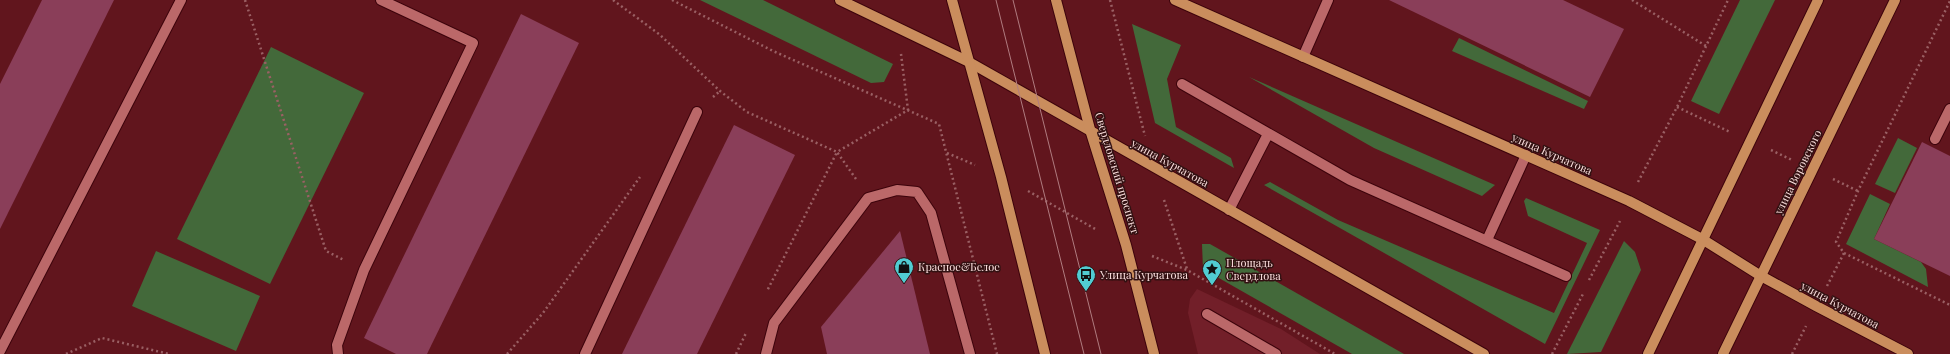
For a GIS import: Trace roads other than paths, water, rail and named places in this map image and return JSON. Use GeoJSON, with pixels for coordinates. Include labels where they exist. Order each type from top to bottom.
{"type":"FeatureCollection","features":[{"type":"Feature","properties":{"kind":"main road","name":"улица Курчатова"},"geometry":{"type":"LineString","coordinates":[[840,0],[969,62],[1091,133],[1484,354]]}},
{"type":"Feature","properties":{"kind":"main road"},"geometry":{"type":"LineString","coordinates":[[952,0],[1001,177],[1045,354]]}},
{"type":"Feature","properties":{"kind":"main road","name":"Свердловский проспект"},"geometry":{"type":"LineString","coordinates":[[1056,0],[1091,133],[1126,245],[1154,354]]}},
{"type":"Feature","properties":{"kind":"main road","name":"улица Курчатова"},"geometry":{"type":"LineString","coordinates":[[1175,0],[1629,202],[1702,239],[1761,276],[1908,354]]}},
{"type":"Feature","properties":{"kind":"main road"},"geometry":{"type":"LineString","coordinates":[[1648,354],[1818,0]]}},
{"type":"Feature","properties":{"kind":"main road","name":"улица Воровского"},"geometry":{"type":"LineString","coordinates":[[1723,354],[1895,0]]}},
{"type":"Feature","properties":{"kind":"lane"},"geometry":{"type":"LineString","coordinates":[[0,351],[181,0]]}},
{"type":"Feature","properties":{"kind":"lane"},"geometry":{"type":"LineString","coordinates":[[338,354],[337,345],[364,270],[473,43],[381,0]]}},
{"type":"Feature","properties":{"kind":"lane"},"geometry":{"type":"LineString","coordinates":[[1303,57],[1328,0]]}},
{"type":"Feature","properties":{"kind":"lane"},"geometry":{"type":"LineString","coordinates":[[1182,84],[1350,180],[1566,276]]}},
{"type":"Feature","properties":{"kind":"lane"},"geometry":{"type":"LineString","coordinates":[[1935,139],[1950,109]]}},
{"type":"Feature","properties":{"kind":"lane"},"geometry":{"type":"LineString","coordinates":[[585,354],[697,112]]}},
{"type":"Feature","properties":{"kind":"lane"},"geometry":{"type":"LineString","coordinates":[[1229,210],[1268,134]]}},
{"type":"Feature","properties":{"kind":"lane"},"geometry":{"type":"LineString","coordinates":[[1487,240],[1526,156]]}},
{"type":"Feature","properties":{"kind":"lane"},"geometry":{"type":"LineString","coordinates":[[766,354],[774,323],[868,198],[897,190],[917,192],[930,213],[970,354]]}},
{"type":"Feature","properties":{"kind":"lane"},"geometry":{"type":"LineString","coordinates":[[1207,314],[1276,354]]}},
{"type":"Feature","properties":{"kind":"tram line"},"geometry":{"type":"LineString","coordinates":[[996,0],[1084,354]]}},
{"type":"Feature","properties":{"kind":"tram line"},"geometry":{"type":"LineString","coordinates":[[1013,0],[1101,354]]}},
{"type":"Feature","properties":{"kind":"place","name":"Красное&Белое"},"geometry":{"type":"Point","coordinates":[904,284]}},
{"type":"Feature","properties":{"kind":"place","name":"Площадь Свердлова"},"geometry":{"type":"Point","coordinates":[1212,286]}},
{"type":"Feature","properties":{"kind":"place","name":"Улица Курчатова"},"geometry":{"type":"Point","coordinates":[1086,292]}}]}
